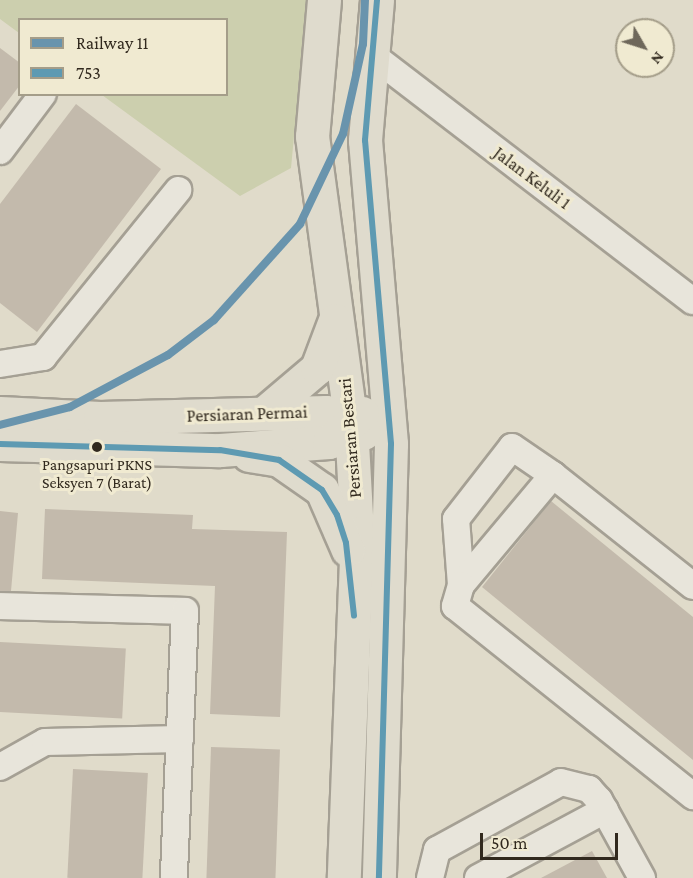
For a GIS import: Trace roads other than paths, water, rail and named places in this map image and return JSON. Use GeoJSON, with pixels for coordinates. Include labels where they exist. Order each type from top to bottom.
{"type":"FeatureCollection","features":[{"type":"Feature","properties":{"kind":"main road","name":"Persiaran Bestari"},"geometry":{"type":"LineString","coordinates":[[324,0],[312,136],[338,312],[351,425],[354,594],[344,878]]}},
{"type":"Feature","properties":{"kind":"main road","name":"Persiaran Bestari"},"geometry":{"type":"LineString","coordinates":[[377,0],[365,140],[391,444],[388,654],[379,878]]}},
{"type":"Feature","properties":{"kind":"main road"},"geometry":{"type":"LineString","coordinates":[[375,263],[366,312],[368,391],[363,412],[351,425],[373,445],[376,614],[388,654]]}},
{"type":"Feature","properties":{"kind":"main road"},"geometry":{"type":"LineString","coordinates":[[264,413],[317,368],[338,312]]}},
{"type":"Feature","properties":{"kind":"main road","name":"Persiaran Permai"},"geometry":{"type":"LineString","coordinates":[[0,413],[100,418],[326,412],[351,425],[329,442],[220,450],[0,444]]}},
{"type":"Feature","properties":{"kind":"main road"},"geometry":{"type":"LineString","coordinates":[[220,450],[279,460],[322,490],[346,543],[354,594]]}},
{"type":"Feature","properties":{"kind":"street","name":"Jalan Keluli 1"},"geometry":{"type":"LineString","coordinates":[[372,55],[693,301]]}},
{"type":"Feature","properties":{"kind":"street"},"geometry":{"type":"LineString","coordinates":[[0,151],[41,96]]}},
{"type":"Feature","properties":{"kind":"street"},"geometry":{"type":"LineString","coordinates":[[0,364],[43,357],[178,190]]}},
{"type":"Feature","properties":{"kind":"street"},"geometry":{"type":"LineString","coordinates":[[693,586],[553,475],[512,447],[456,519],[461,585],[456,606],[693,796]]}},
{"type":"Feature","properties":{"kind":"street"},"geometry":{"type":"LineString","coordinates":[[461,585],[553,475]]}},
{"type":"Feature","properties":{"kind":"street"},"geometry":{"type":"LineString","coordinates":[[0,606],[185,611],[174,878]]}},
{"type":"Feature","properties":{"kind":"street"},"geometry":{"type":"LineString","coordinates":[[0,767],[45,742],[180,739]]}},
{"type":"Feature","properties":{"kind":"street"},"geometry":{"type":"LineString","coordinates":[[430,878],[437,850],[561,782],[589,789],[605,810],[642,878]]}},
{"type":"Feature","properties":{"kind":"street"},"geometry":{"type":"LineString","coordinates":[[478,878],[605,810]]}},
{"type":"Feature","properties":{"kind":"rail line","name":"11"},"geometry":{"type":"LineString","coordinates":[[0,425],[70,407],[168,355],[214,320],[300,224],[343,134],[363,44],[365,0]]}},
{"type":"Feature","properties":{"kind":"place","name":"Pangsapuri PKNS Seksyen 7 (Barat)"},"geometry":{"type":"Point","coordinates":[97,447]}}]}
